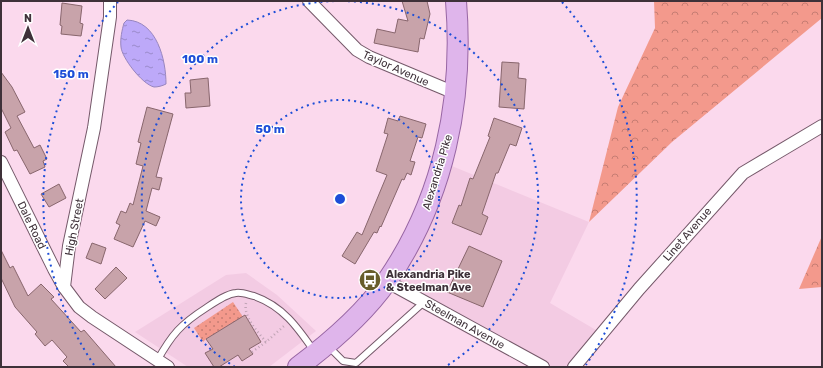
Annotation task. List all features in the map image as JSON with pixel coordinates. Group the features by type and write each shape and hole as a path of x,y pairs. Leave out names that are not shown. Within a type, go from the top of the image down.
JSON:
{"main road":[{"name":"Alexandria Pike","path":"298,367 321,349 358,315 386,281 411,241 428,205 442,162 450,127 455,93 458,48 456,1"}],"street":[{"name":"High Street","path":"64,287 69,246 94,128 110,17 110,1"},
{"name":"Taylor Avenue","path":"308,1 357,50 369,57 455,93"},
{"name":"Linet Avenue","path":"574,367 630,300 742,173 822,126"},
{"name":"Dale Road","path":"1,162 64,287"},
{"name":"Steelman Avenue","path":"386,281 543,367"},
{"path":"64,287 79,307 163,364"}],"lane":[{"path":"163,364 171,336 187,320 227,296 237,292 263,299 281,310 321,349 343,361 358,365 424,302"}],"path":[{"path":"248,294 245,306 247,315 266,342"},
{"path":"252,352 291,320"}],"shaded area":[{"path":"442,162 589,222 550,303 601,333 574,367 543,367 386,281"},
{"path":"246,273 277,295 316,331 269,367 188,367 135,332 226,275"}],"green space":[{"path":"654,1 822,1 822,18 672,142 589,222 618,107 655,28"},
{"path":"822,236 822,287 799,289"},
{"path":"233,302 243,317 203,342 194,328"}],"water":[{"path":"127,20 137,22 146,27 153,34 162,53 166,74 166,84 156,87 149,85 133,70 129,64 122,52 121,47 124,23"}],"building":[{"path":"402,1 427,1 430,14 424,39 420,38 418,52 374,43 377,29 395,33 398,19 408,21"},
{"path":"62,3 82,6 80,23 83,24 81,36 61,34 62,26 60,25"},
{"path":"502,62 519,63 518,78 526,79 524,109 499,107"},
{"path":"1,72 12,87 25,112 17,116 34,148 40,145 47,159 43,161 45,167 30,174 17,150 14,151 5,132 11,128 1,108"},
{"path":"208,78 210,106 186,108 185,93 191,93 190,80"},
{"path":"147,107 173,114 156,177 162,178 159,190 152,188 146,211 160,217 156,226 145,221 133,247 114,239 120,225 116,223 121,211 126,213 130,203 133,205 143,166 136,164 141,143 138,142"},
{"path":"400,116 426,124 422,138 418,137 410,161 415,162 411,175 407,173 404,180 402,179 381,227 380,226 377,233 374,232 355,264 342,256 357,232 362,235 387,175 376,171 388,134 384,133 388,118 398,121"},
{"path":"494,118 522,128 516,146 510,144 498,173 496,173 482,214 488,217 481,235 452,223 459,205 461,206 470,178 473,179 490,137 488,136"},
{"path":"59,184 66,198 49,207 41,194"},
{"path":"92,243 106,248 101,264 86,258"},
{"path":"469,246 502,261 483,307 447,292"},
{"path":"1,250 10,268 13,266 28,296 41,284 54,297 51,299 81,332 84,330 116,367 69,367 63,361 67,357 52,340 45,346 35,334 37,332 15,307 1,278"},
{"path":"116,267 127,278 105,299 95,289"},
{"path":"245,315 261,342 249,349 253,354 242,361 238,355 219,367 214,367 205,353 213,349 206,339"}],"place":[{"name":"Alexandria Pike & Steelman Ave","path":"370,280"}]}
